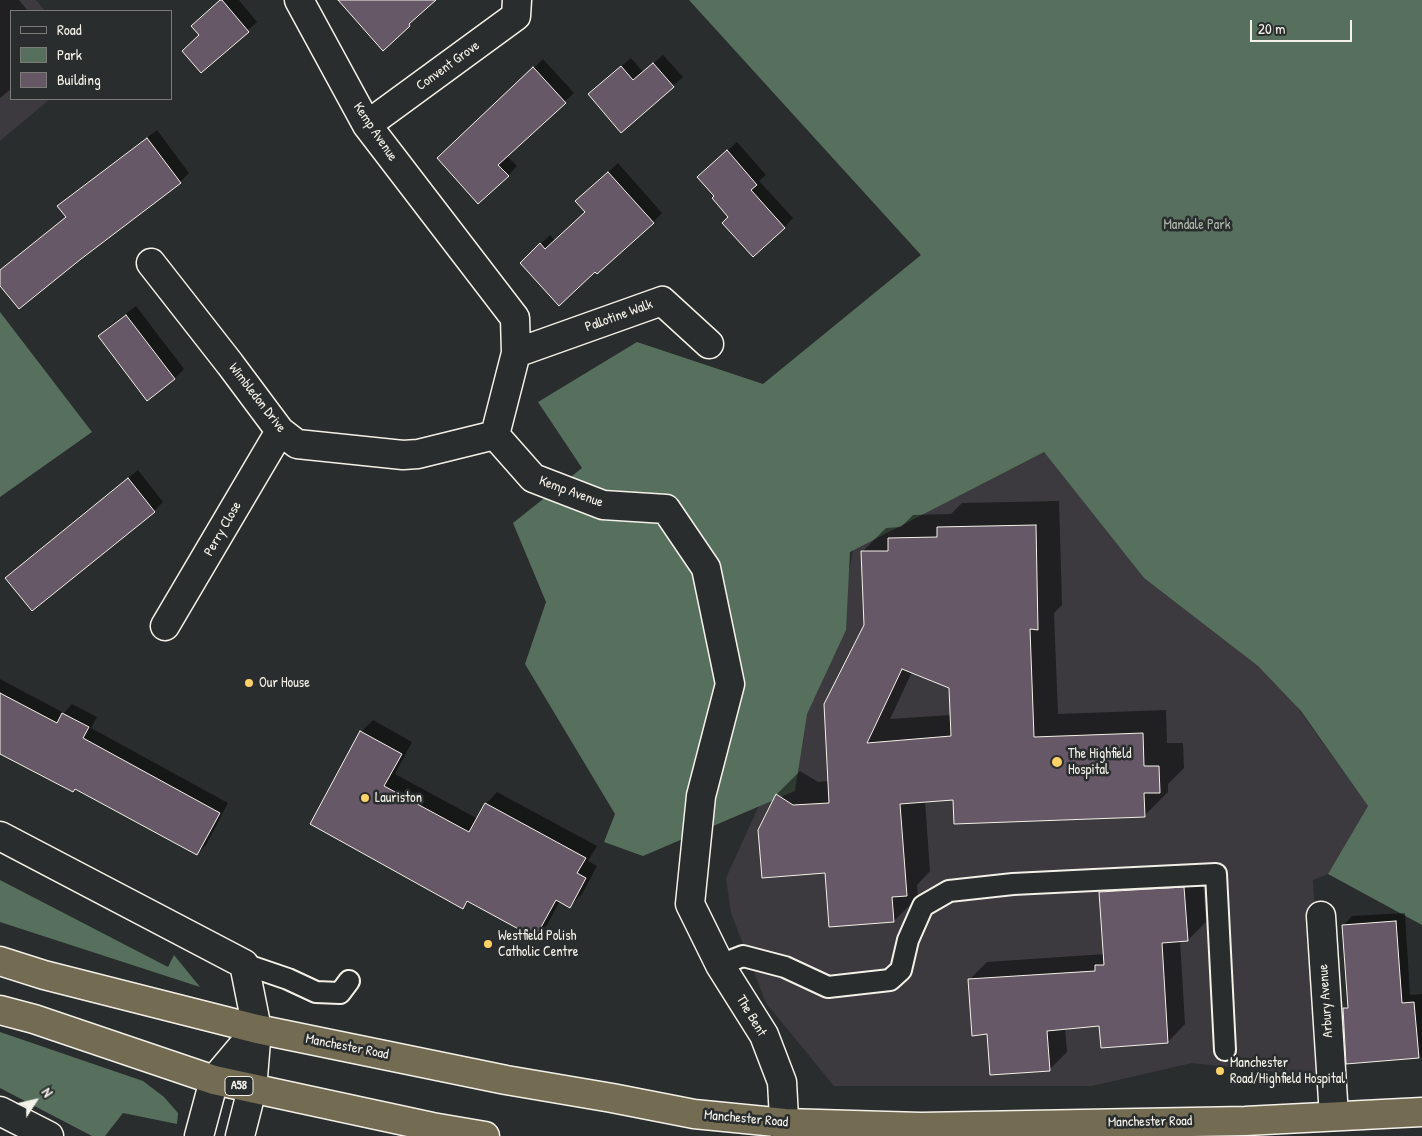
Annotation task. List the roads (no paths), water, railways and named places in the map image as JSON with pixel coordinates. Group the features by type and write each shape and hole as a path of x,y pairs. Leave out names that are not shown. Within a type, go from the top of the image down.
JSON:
{"highway":[{"name":"Manchester Road","path":"0,961 44,975 257,1029 506,1080 785,1130 1246,1121 1422,1112"},
{"name":"A58","path":"0,1010 34,1019 214,1080 432,1127 484,1136"}],"street":[{"name":"Kemp Avenue","path":"299,0 367,125 515,318 516,353 495,435 533,478 603,505 666,509 706,568 730,684 701,796 690,904"},
{"name":"Convent Grove","path":"367,125 516,16 517,0"},
{"name":"Wimbledon Drive","path":"151,263 280,431 297,444 403,455 418,454 495,435"},
{"name":"Pallotine Walk","path":"516,353 662,301 709,344"},
{"name":"Perry Close","path":"166,626 280,431"},
{"path":"0,836 244,964 257,1029 252,1089 240,1136"},
{"name":"The Bent","path":"690,904 720,965 764,1035 782,1082 785,1130"},
{"name":"Arbury Avenue","path":"1321,916 1334,1116"},
{"path":"199,1136 214,1080 257,1029"},
{"path":"0,1111 49,1136"}],"lane":[{"path":"720,965 743,956 785,968 828,987 890,980 901,970 908,940 923,906 949,891 1013,884 1216,874 1225,1050"},
{"path":"244,964 288,979 316,992 340,993 348,981"}],"place":[{"name":"Our House","path":"249,683"},
{"name":"The Highfield Hospital","path":"1057,762"},
{"name":"Lauriston","path":"365,798"},
{"name":"Westfield Polish Catholic Centre","path":"488,944"},
{"name":"Manchester Road/Highfield Hospital","path":"1220,1071"}],"park label":[{"name":"Mandale Park","path":"1197,225"}]}
